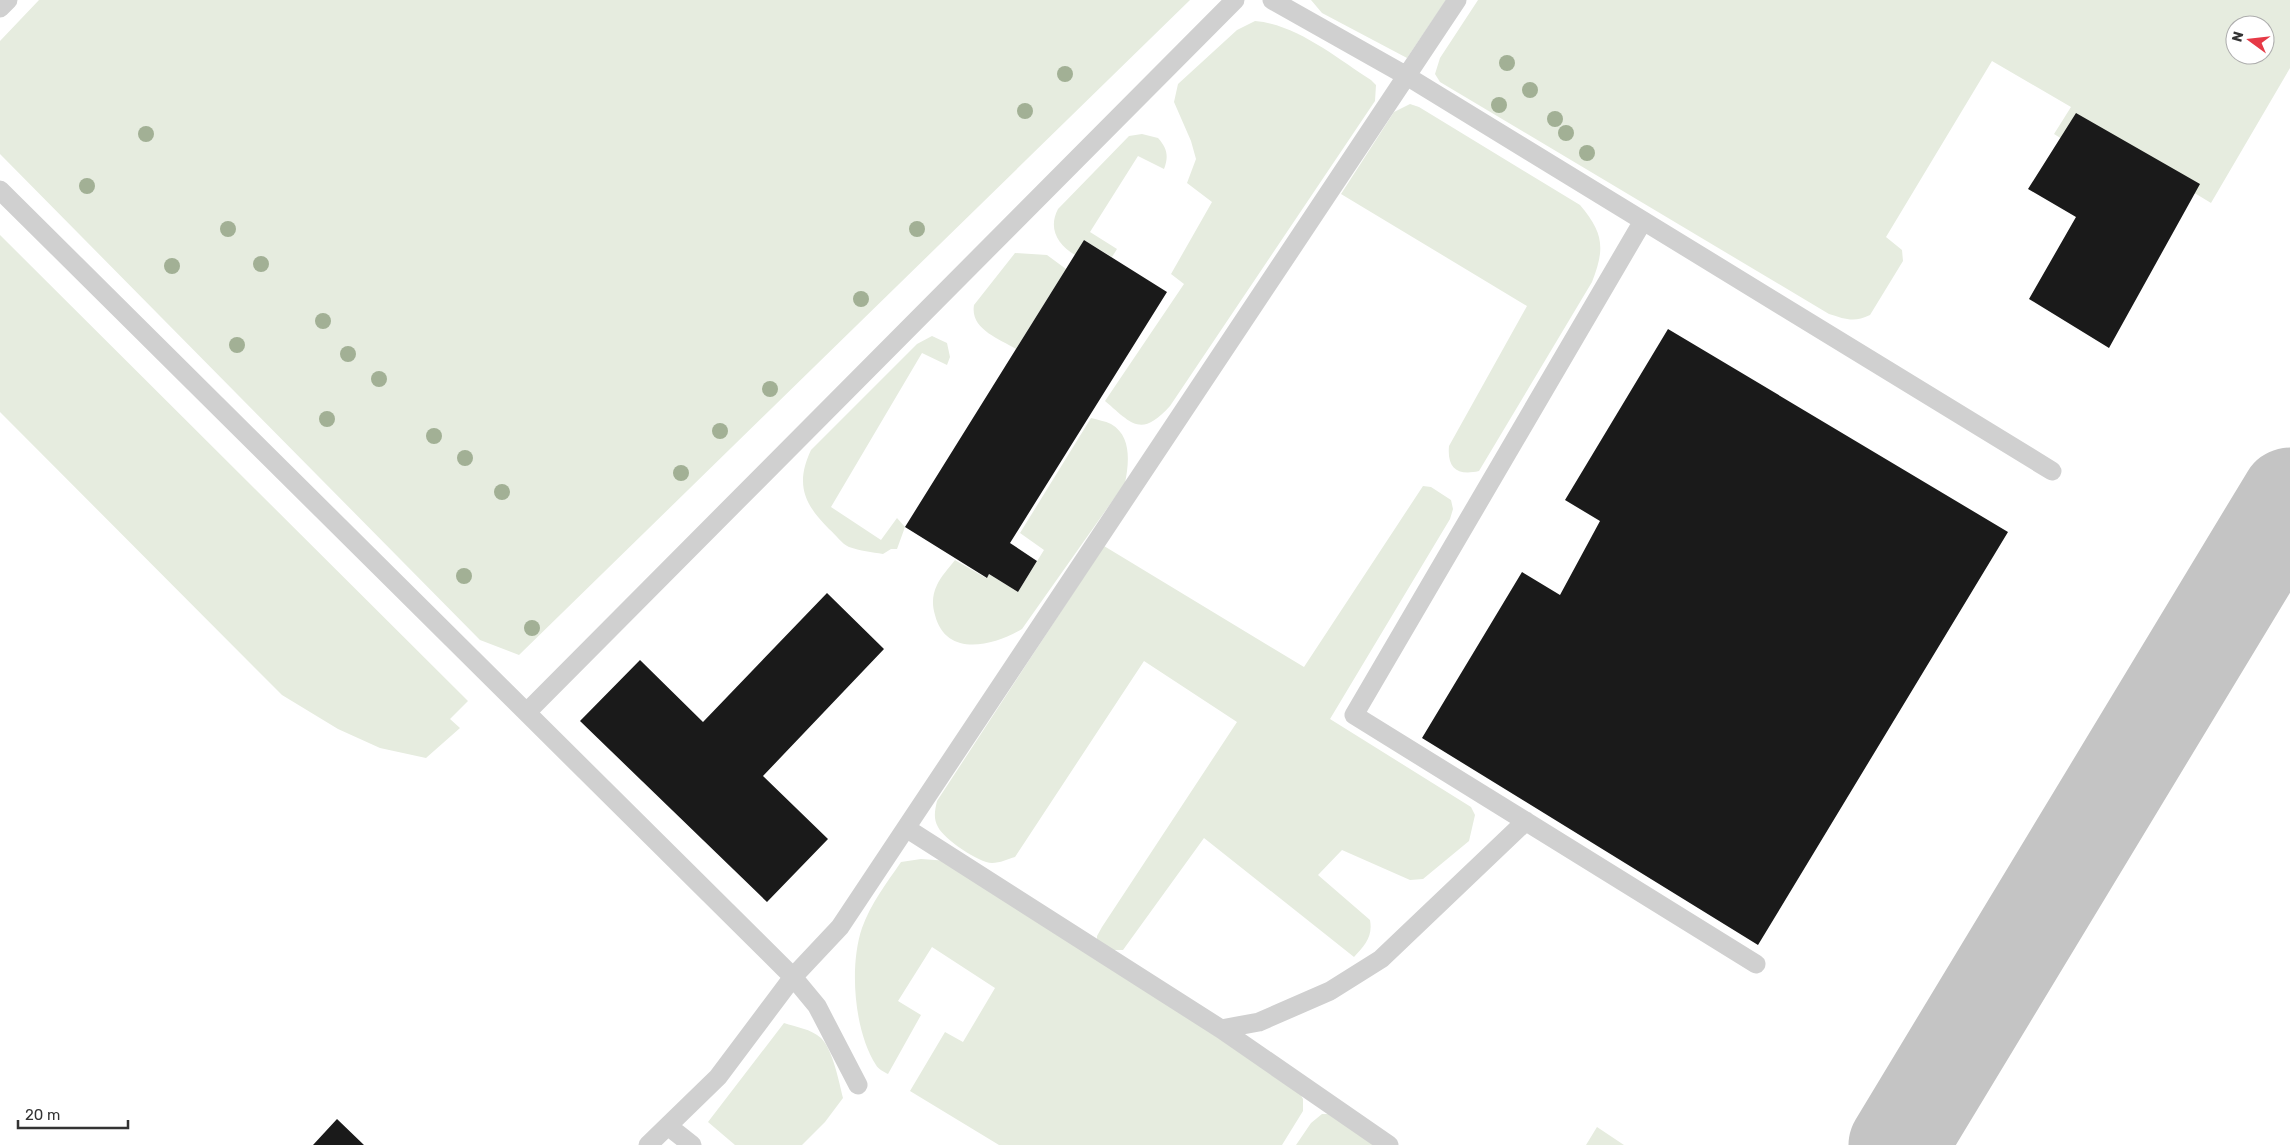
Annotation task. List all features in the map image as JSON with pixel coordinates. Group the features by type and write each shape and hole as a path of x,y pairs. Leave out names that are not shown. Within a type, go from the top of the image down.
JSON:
{"lane":[{"path":"0,8 8,0"},
{"path":"526,712 1235,0"},
{"path":"1272,0 1406,75 2052,471"},
{"path":"648,1145 718,1077 792,978 840,927 1457,0"},
{"path":"0,190 792,978 817,1006 858,1085"},
{"path":"1643,221 1354,714 1756,964"},
{"path":"1220,1029 1259,1022 1330,992 1381,959 1526,822"},
{"path":"906,828 1220,1029 1389,1145"},
{"path":"668,1126 692,1145"}],"shaded area":[{"path":"39,0 1190,0 519,655 480,640 0,154 0,41"},
{"path":"1311,0 1446,0 1407,58 1322,13"},
{"path":"1478,0 2290,0 2290,68 2211,203 2089,129 2075,147 2054,134 2071,107 1992,61 1886,237 1902,250 1903,261 1870,315 1854,320 1829,314 1440,82 1435,74 1440,58"},
{"path":"1255,21 1286,28 1330,52 1376,85 1375,101 1170,406 1151,422 1144,425 1137,424 1122,416 1105,401 1184,284 1171,274 1212,202 1187,183 1196,159 1191,141 1174,102 1178,84 1237,30"},
{"path":"1410,104 1419,107 1580,205 1594,224 1600,242 1599,260 1592,282 1479,471 1465,472 1455,469 1450,460 1449,446 1527,306 1341,194 1394,112"},
{"path":"1142,134 1158,138 1163,145 1167,156 1164,169 1138,156 1090,232 1117,249 1112,257 1084,240 1075,255 1063,246 1056,235 1054,223 1058,209 1129,136"},
{"path":"0,235 468,701 450,719 460,728 426,758 380,748 338,729 282,695 0,412"},
{"path":"1015,253 1047,255 1066,269 1016,349 994,337 981,327 974,313 974,305"},
{"path":"932,336 947,343 950,357 947,365 922,353 831,507 881,540 897,518 905,527 897,549 891,549 883,554 846,546 820,520 808,502 803,483 806,462 811,450 917,344"},
{"path":"1091,418 1111,424 1123,435 1128,459 1125,483 1022,629 998,640 985,643 960,643 949,638 941,629 933,608 934,592 941,578 955,560 986,578 989,574 1018,592 1044,550 1020,533"},
{"path":"1423,486 1431,487 1451,500 1453,509 1450,519 1330,719 1471,807 1475,815 1469,841 1423,879 1410,880 1342,850 1318,875 1370,920 1369,936 1365,945 1354,957 1204,838 1123,950 1110,950 1097,943 1097,936 1102,927 1237,722 1144,661 1015,857 998,862 986,862 962,850 947,838 938,827 935,817 937,801 1104,546 1304,667"},
{"path":"921,859 949,861 1295,1084 1303,1099 1303,1111 1282,1145 999,1145 910,1091 945,1032 963,1042 995,988 932,947 898,1001 921,1015 888,1074 880,1069 869,1051 858,1017 855,979 858,943 870,910 901,862"},
{"path":"784,1023 813,1032 825,1043 835,1066 843,1098 825,1122 802,1145 735,1145 708,1122"},
{"path":"1322,1114 1333,1114 1376,1145 1296,1145 1311,1123"},
{"path":"1597,1127 1624,1145 1586,1145"}],"building":[{"path":"2076,113 2200,184 2109,348 2029,299 2076,217 2028,189"},
{"path":"1084,240 1167,292 1010,543 1037,561 1018,592 989,574 987,578 905,527"},
{"path":"1668,329 2008,532 1758,945 1422,738 1522,572 1560,595 1600,521 1565,500"},
{"path":"827,593 884,649 763,776 828,839 767,902 580,721 640,660 703,722"},
{"path":"337,1119 364,1145 313,1145"}],"taxiway":[{"path":"1898,1145 2290,497"}]}
